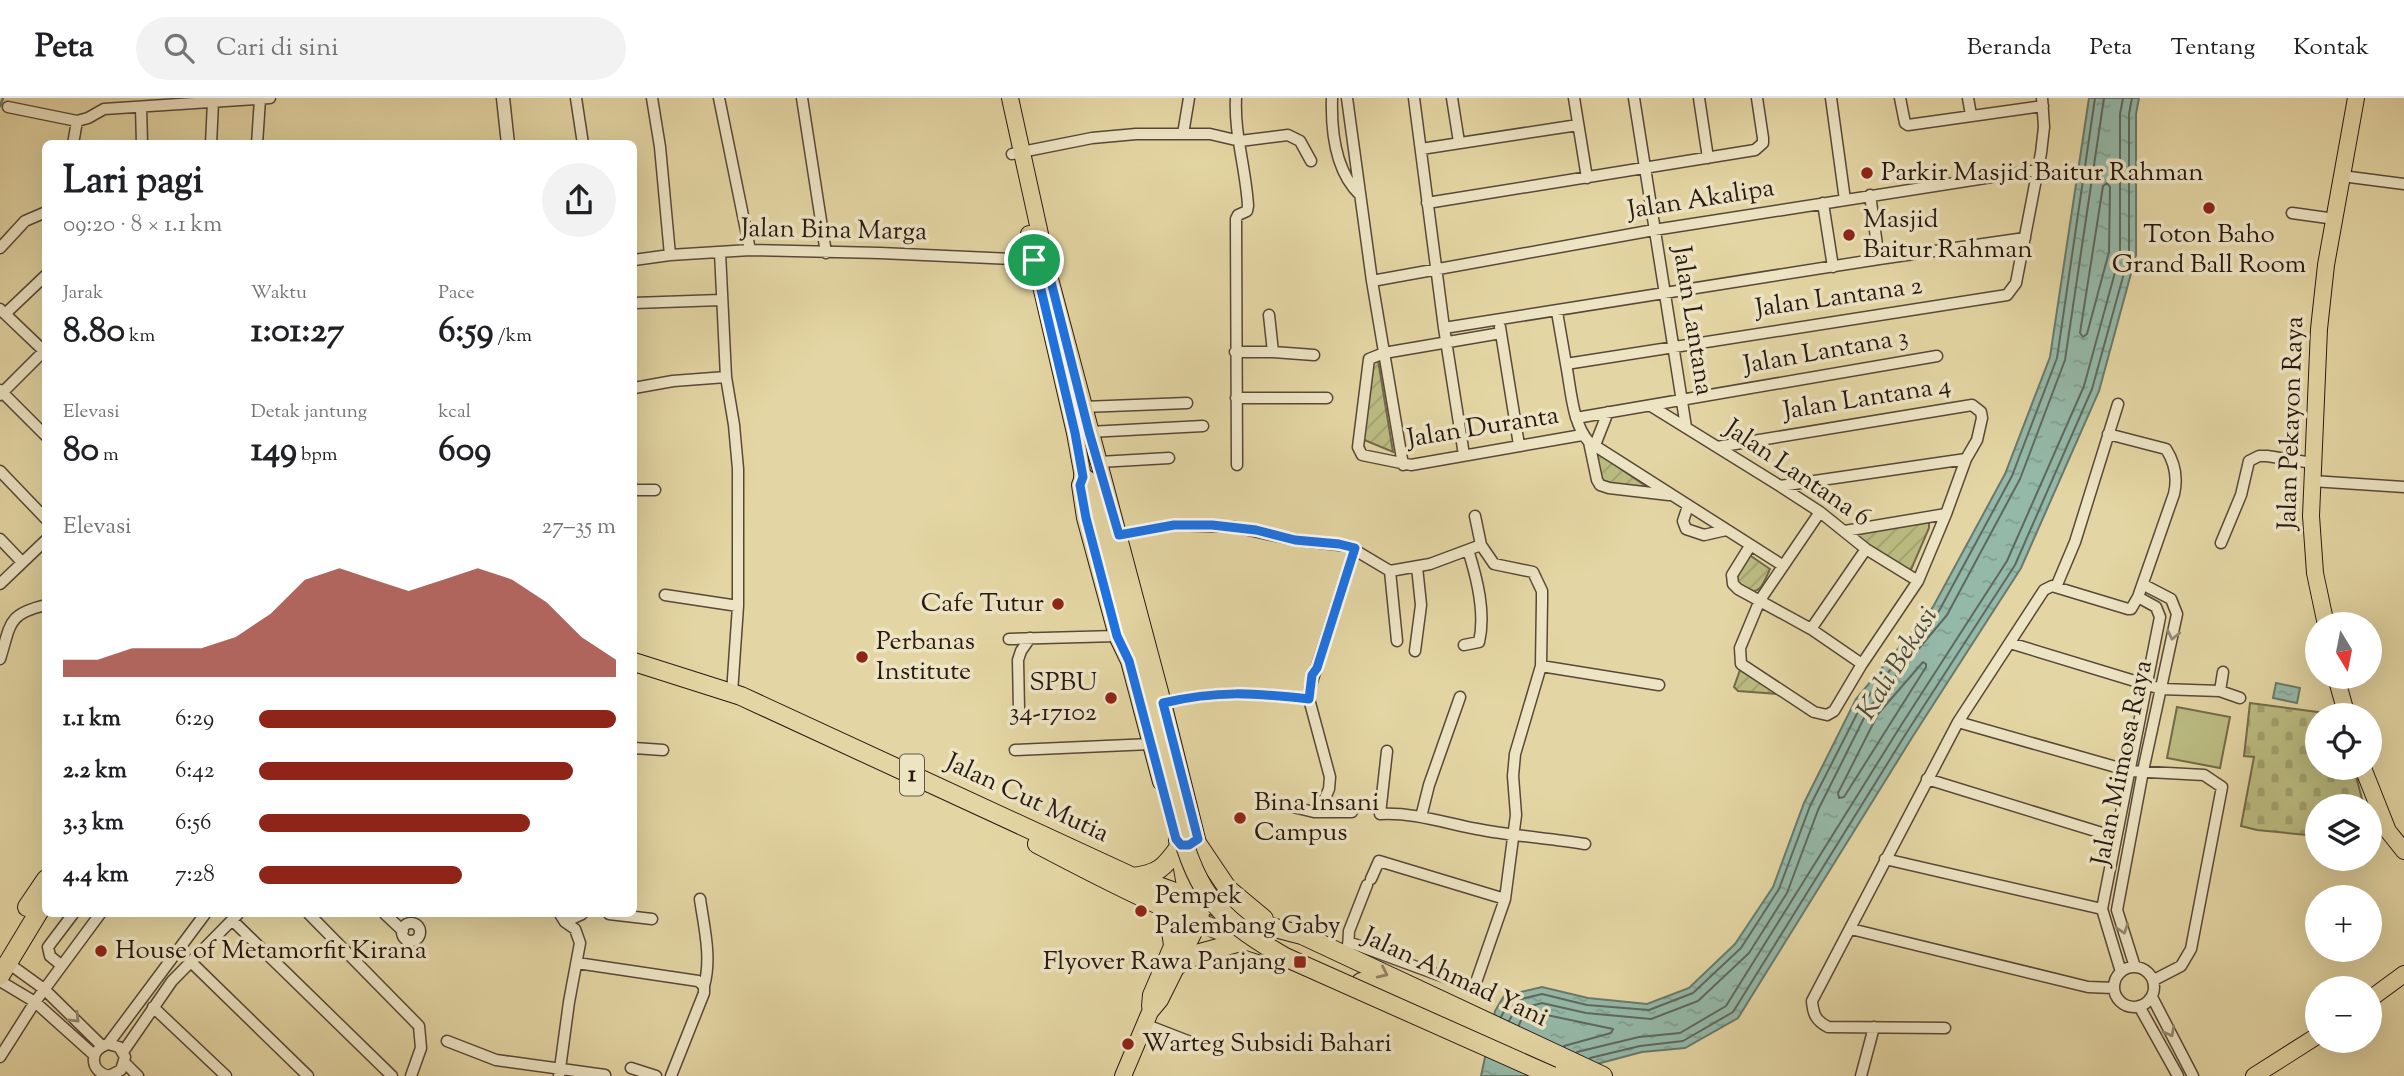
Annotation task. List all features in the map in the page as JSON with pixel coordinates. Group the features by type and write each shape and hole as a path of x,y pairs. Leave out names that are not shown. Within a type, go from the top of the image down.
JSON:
{"highway":[{"path":"1083,477 1090,482 1143,672 1186,853 1209,899 1254,939 1310,968 1552,1076"},
{"name":"Jalan Cut Mutia","path":"637,663 732,693 1133,877 1196,900"},
{"name":"Jalan Cut Mutia","path":"637,673 717,696 1012,832 1085,870 1192,919"},
{"path":"1198,842 1228,889 1275,928"},
{"path":"1133,877 1161,870 1177,843"},
{"path":"2,968 42,888"},
{"name":"Jalan Ahmad Yani","path":"1196,900 1348,950 1572,1076"},
{"path":"1161,905 1170,925 1172,945"},
{"path":"2,968 42,906"},
{"name":"Jalan Ahmad Yani","path":"1192,919 1244,942 1292,955 1472,1022 1598,1074"},
{"path":"1178,965 1200,953 1244,942"}],"main road":[{"path":"999,98 1017,153"},
{"path":"1010,98 1017,153 1082,432 1099,461 1163,703 1207,884 1196,900 1178,965 1160,1000 1147,1018"},
{"name":"Jalan Pekayon Raya","path":"2323,612 2312,542 2312,481 2321,307 2356,98"},
{"path":"1040,259 1083,407 1083,477 1080,485 1086,518 1117,636 1129,661 1177,843 1196,900"},
{"path":"2368,780 2388,831 2404,851"},
{"path":"1177,843 1183,846 1198,842"},
{"path":"1128,1075 1147,1018 1151,995 1172,945 1192,919"},
{"path":"2382,990 2404,974"},
{"path":"2254,1076 2305,1044"}],"street":[{"path":"8,107 77,121 104,109 270,98"},
{"path":"503,98 508,140"},
{"path":"576,98 582,140"},
{"path":"652,98 660,147 670,255"},
{"path":"719,98 750,250"},
{"path":"802,98 826,253"},
{"path":"1183,134 1189,98"},
{"path":"1236,98 1235,121 1248,205 1247,211 1236,219 1237,465"},
{"path":"1332,98 1332,115 1342,174 1360,195"},
{"path":"1347,98 1403,465"},
{"path":"1413,98 1464,455"},
{"path":"1452,98 1459,142"},
{"path":"1574,98 1587,178"},
{"name":"Jalan Lantana","path":"1634,98 1686,427"},
{"path":"1699,98 1708,158"},
{"path":"1427,203 1755,150 1763,143 1757,98"},
{"path":"1830,98 1845,200"},
{"path":"1900,98 1905,123 1912,125 2042,102"},
{"path":"1968,98 1971,116"},
{"path":"256,99 257,140"},
{"path":"211,140 213,102"},
{"name":"Jalan Lantana 2","path":"1566,364 2007,295 2016,283 2043,139 2042,102"},
{"path":"141,107 142,140"},
{"path":"73,140 77,121"},
{"path":"1421,149 1578,125"},
{"path":"1017,153 1092,138 1136,134 1210,134 1240,141 1292,136 1300,141 1311,161"},
{"name":"Jalan Akalipa","path":"1373,281 1654,230 2037,170"},
{"path":"2342,176 2404,184"},
{"path":"1870,195 1879,259"},
{"path":"1823,203 1833,267"},
{"path":"2292,213 2335,219"},
{"path":"0,248 25,221 42,214"},
{"path":"1444,328 2025,238"},
{"name":"Jalan Bina Marga","path":"637,260 750,250 1040,259"},
{"path":"720,251 726,377 738,470 738,606 732,693"},
{"path":"42,278 3,312 42,348"},
{"path":"637,303 721,300"},
{"path":"1557,312 1576,418 1589,441 1600,485 1671,496"},
{"path":"1269,315 1273,352"},
{"path":"1500,320 1519,445"},
{"path":"1384,353 1501,332"},
{"path":"1235,352 1314,355"},
{"name":"Jalan Duranta","path":"1384,353 1367,361 1359,452 1362,455 1403,465 1519,445 1589,441"},
{"path":"42,354 1,393 42,432"},
{"name":"Jalan Lantana 3","path":"1576,418 1937,356"},
{"path":"637,387 673,381 726,377"},
{"path":"1236,398 1327,398"},
{"path":"1083,407 1187,403"},
{"path":"2056,587 2075,542 2119,404"},
{"name":"Jalan Lantana 6","path":"1651,405 1802,500 1866,549 1918,581"},
{"name":"Jalan Lantana 4","path":"1717,447 1972,405 1981,412 1980,432 1966,459"},
{"path":"1589,441 1608,412"},
{"path":"1082,432 1203,426"},
{"path":"1945,1028 1828,1027 1819,1023 1813,1013 1812,1001 1958,722 2044,590 2056,587 2128,610 2138,597 2174,494 2174,465 2166,449 2108,434"},
{"path":"1589,441 1782,565"},
{"path":"1742,462 1749,441"},
{"path":"2221,543 2241,495 2249,461 2259,456 2313,463"},
{"path":"1099,461 1169,458"},
{"path":"1780,486 1966,459 1947,514 1918,581 1834,711 1827,715 1814,712 1741,664 1740,648 1760,600 1819,512"},
{"path":"0,471 42,515"},
{"path":"2312,481 2404,487"},
{"path":"1802,500 1805,482"},
{"path":"637,490 654,489"},
{"path":"1688,506 1683,521 1686,529 1704,535 1726,530"},
{"path":"1845,531 1947,514"},
{"path":"1348,950 1354,944 1474,988 1505,899 1516,815 1513,776 1515,754 1541,666 1542,591 1533,572 1494,564 1481,545 1475,516"},
{"path":"1119,535 1174,525 1212,525 1256,530 1295,540 1355,548 1390,571 1417,567 1481,545"},
{"path":"0,538 21,561"},
{"path":"0,584 42,543"},
{"path":"1750,545 1732,579 1733,584 1811,629 1862,664"},
{"path":"1319,812 1329,789 1330,777 1309,699 1312,675 1317,668 1355,548"},
{"path":"1811,629 1866,549"},
{"path":"1464,645 1479,642 1481,635 1479,595 1468,550"},
{"path":"1415,651 1421,605 1417,567"},
{"path":"1390,571 1397,640"},
{"name":"Jalan Mimosa Raya","path":"2135,967 2117,911 2143,771 2177,614 2171,599 2144,585"},
{"path":"665,595 738,606"},
{"path":"2121,971 2102,909 2160,617 2156,607 2138,597"},
{"path":"0,659 11,622 27,609 42,606"},
{"path":"1009,639 1117,636"},
{"path":"1019,710 1018,660 1030,638"},
{"path":"2010,643 2161,689 2220,691 2240,698"},
{"path":"1541,666 1659,685"},
{"path":"2220,691 2223,672"},
{"path":"1163,703 1190,697 1234,693 1309,699"},
{"path":"1421,817 1429,785 1460,697"},
{"path":"1958,722 2130,771 2197,773 2209,777 2222,787 2191,949 2181,966 2154,980"},
{"path":"1015,750 1151,744"},
{"path":"637,748 663,750"},
{"path":"1387,751 1380,814 1396,813 1513,835 1585,844"},
{"path":"1927,779 2115,837"},
{"path":"1293,807 1319,812 1352,812"},
{"path":"1885,859 2102,909"},
{"path":"1348,950 1349,931 1379,861 1505,899"},
{"path":"2107,884 2120,886"},
{"path":"671,1076 704,993 707,956 700,899"},
{"path":"61,965 50,956 48,947 71,917"},
{"path":"0,1057 44,989 98,917"},
{"path":"97,1057 203,917"},
{"path":"2,968 44,989 97,1057 98,1071 112,1076 121,1070 124,1057 153,1007 172,981 235,917 393,1076"},
{"path":"312,917 419,1026 421,1048 411,1076"},
{"path":"388,917 404,928 401,917"},
{"path":"635,917 652,919"},
{"path":"559,1073 580,943 575,929 563,918"},
{"path":"1851,929 2088,987 2114,988"},
{"path":"192,963 308,1076"},
{"path":"577,963 698,981 704,986"},
{"path":"2135,967 2143,968 2154,980 2152,997 2139,1006 2123,1003 2114,988 2121,971 2135,967"},
{"path":"2,968 35,1002 97,1057"},
{"path":"161,973 172,981"},
{"path":"2152,997 2193,1076"},
{"path":"2139,1006 2178,1076"},
{"path":"153,1007 226,1076"},
{"path":"1147,1018 1193,1043"},
{"path":"1861,1076 1874,1027"},
{"path":"447,1041 496,1060 559,1073 605,1075"},
{"path":"97,1057 114,1045 138,1076"},
{"path":"631,1068 656,1076"}],"green space":[{"path":"1378,360 1393,452 1362,439 1368,361"},
{"path":"1595,453 1599,454 1653,491 1603,485"},
{"path":"1929,522 1929,528 1910,572 1855,537 1855,534"},
{"path":"1745,552 1770,569 1758,590 1750,591 1736,585 1734,573"},
{"path":"1740,670 1778,694 1738,691 1734,687"},
{"path":"2250,703 2305,710 2305,780 2357,780 2361,794 2305,794 2305,835 2241,826 2254,757 2244,756"},
{"path":"2177,707 2230,717 2220,768 2167,758"}],"water":[{"name":"Kali Bekasi","path":"2089,98 2139,98 2136,114 2136,255 2099,391 2021,568 1738,1018 1685,1048 1642,1052 1578,1069 1567,1076 1481,1076 1495,1011 1504,996 1542,987 1588,998 1647,1004 1689,988 1735,944 1773,887 1804,803 1856,699 1933,607 2005,474 2050,357"},
{"path":"2276,683 2300,688 2297,703 2273,698"}],"waterway":[{"path":"0,106 3,98"}],"place":[{"name":"Parkir Masjid Baitur Rahman","path":"1867,173"},
{"name":"Toton Baho Grand Ball Room","path":"2209,208"},
{"name":"Masjid Baitur Rahman","path":"1849,235"},
{"name":"Cafe Tutur","path":"1058,604"},
{"name":"Perbanas Institute","path":"862,657"},
{"name":"SPBU 34-17102","path":"1111,698"},
{"name":"Bina Insani Campus","path":"1240,818"},
{"name":"Pempek Palembang Gaby","path":"1141,911"},
{"name":"House of Metamorfit Kirana","path":"101,951"},
{"name":"Flyover Rawa Panjang","path":"1300,962"},
{"name":"Warteg Subsidi Bahari","path":"1128,1044"}],"route":[{"path":"1045,258 1089,432 1119,535 1174,525 1212,525 1355,548 1317,668 1312,675 1309,699 1245,692 1190,697 1163,703 1198,839 1189,845 1183,846 1176,839 1129,661 1117,636 1086,518 1080,485 1083,477 1075,433 1034,260 1045,258"}]}
